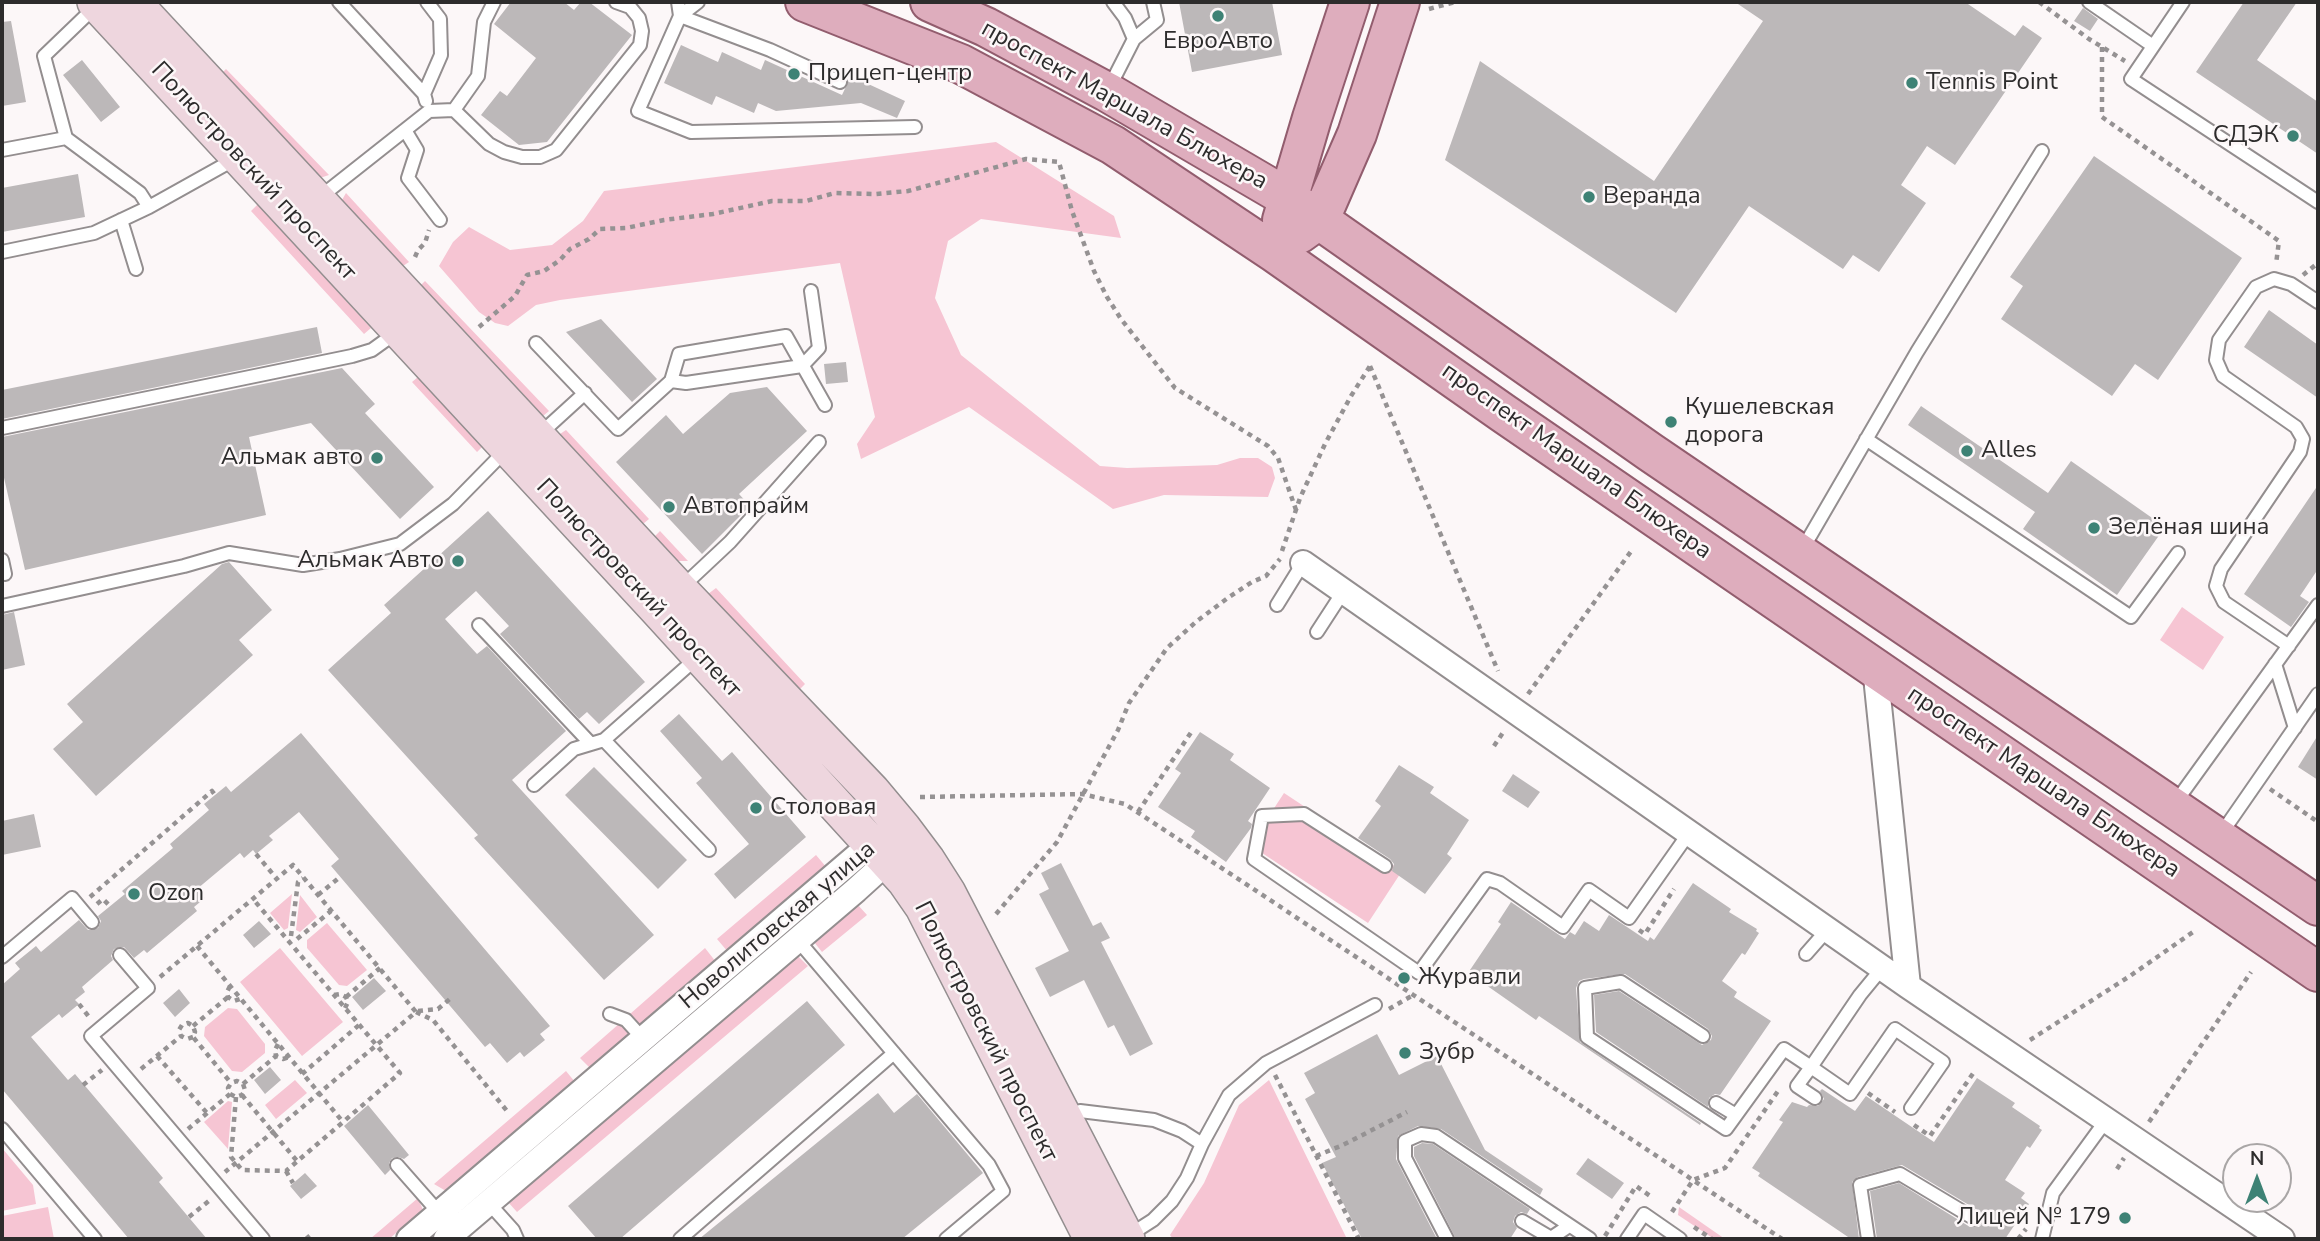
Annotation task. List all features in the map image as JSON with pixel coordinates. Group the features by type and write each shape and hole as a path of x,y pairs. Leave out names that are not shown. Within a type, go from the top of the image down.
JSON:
{"main road":[{"name":"Полюстровский проспект","path":"133,2 249,148"},
{"name":"проспект Маршала Блюхера","path":"805,2 961,64 1101,138 1275,253 1503,413 2318,972"},
{"path":"1275,253 1288,198 1350,2"},
{"name":"Полюстровский проспект","path":"96,3 249,148 712,645 872,791 928,860 948,893 1048,1121"},
{"name":"проспект Маршала Блюхера","path":"938,3 1108,92 1288,198 1627,436 2318,906"},
{"path":"1275,253 1320,219 1414,6"},
{"name":"Полюстровский проспект","path":"712,645 905,881 923,907 1116,1239"}],"street":[{"path":"1303,563 1908,986 2282,1239"},
{"path":"1875,667 1908,986"},
{"name":"Новолитовская улица","path":"409,1239 447,1228 480,1194 789,931 903,828"}],"lane":[{"path":"338,2 424,94 429,111"},
{"path":"424,94 441,55 440,19 427,2"},
{"path":"454,110 478,76 484,22 494,2"},
{"path":"306,209 429,111 454,110 489,144 504,152 522,157 540,157 556,150 640,45 642,31 639,18 630,7 616,2"},
{"path":"678,2 680,16"},
{"path":"698,2 680,16 638,111 691,132 915,128"},
{"path":"1113,2 1125,18 1134,39"},
{"path":"1108,92 1134,39 1157,20 1153,2"},
{"path":"2089,2 2153,46"},
{"path":"2183,2 2131,79 2318,202"},
{"path":"96,3 44,56 66,138 140,192 149,207"},
{"path":"680,16 770,50 840,82"},
{"path":"405,130 416,150 408,178 437,216"},
{"path":"2,150 66,138"},
{"path":"2,252 94,233 149,207 249,148"},
{"path":"1800,554 1866,439 2042,151"},
{"path":"121,220 136,269"},
{"path":"2288,646 2224,602 2216,586 2221,569 2300,452 2303,439 2296,427 2223,376 2216,360 2219,340 2256,287 2274,279 2291,284 2318,302"},
{"path":"671,381 686,383 802,366 819,348 811,290"},
{"path":"2,428 352,356 372,350 411,321"},
{"path":"536,343 618,429 671,381 678,354 786,337 825,405"},
{"path":"2,606 229,554 303,565 400,544 453,504 584,393"},
{"path":"1866,439 2131,617 2178,554"},
{"path":"668,599 730,542 819,442"},
{"path":"2,560 5,575"},
{"path":"1277,605 1303,563"},
{"path":"1317,632 1343,593"},
{"path":"2173,806 2318,605"},
{"path":"478,625 709,850"},
{"path":"534,785 574,749 598,742 712,645"},
{"path":"2275,664 2295,728"},
{"path":"2219,837 2318,694"},
{"path":"1385,866 1304,814 1262,816 1254,859 1419,973 1439,934 1487,880 1500,883 1563,927 1589,890 1629,918 1689,833"},
{"path":"2,957 72,898 92,922"},
{"path":"1807,954 1828,929"},
{"path":"789,931 989,1165 1003,1191 946,1239"},
{"path":"120,955 148,988 91,1036 263,1239"},
{"path":"1815,1098 1797,1086 1860,995 1883,967"},
{"path":"1703,1036 1621,982 1585,988 1587,1037 1726,1129 1784,1049 1850,1094 1895,1029 1943,1062 1910,1115"},
{"path":"1116,1239 1153,1220 1172,1201 1187,1178 1229,1095 1266,1063 1376,1010"},
{"path":"610,1014 626,1020 651,1049"},
{"path":"680,1239 894,1053"},
{"path":"1716,1103 1736,1115"},
{"path":"1048,1121 1080,1111 1154,1120 1182,1131 1202,1144"},
{"path":"2042,1239 2053,1193 2107,1119"},
{"path":"2,1129 95,1239"},
{"path":"1447,1239 1405,1158 1405,1141 1421,1134 1436,1136 1590,1239"},
{"path":"397,1165 447,1228"},
{"path":"1868,1239 1860,1185 1900,1174 1975,1219"},
{"path":"480,1194 513,1230 517,1239"},
{"path":"1627,1239 1644,1214 1680,1239"},
{"path":"1522,1221 1551,1238 1569,1226"}],"path":[{"path":"1414,6 1455,2"},
{"path":"2039,2 2138,69"},
{"path":"2102,47 2102,117 2279,241 2274,279"},
{"path":"479,327 514,296 527,275 544,271 600,229 626,228 656,221 713,214 772,201 806,201 835,193 876,194 908,191 1026,159 1059,162 1072,211 1094,271 1121,319 1175,388 1268,446 1278,458 1296,510"},
{"path":"415,257 425,243 437,216"},
{"path":"996,914 1058,842 1118,730 1129,703 1167,648 1197,621 1252,582 1266,576 1279,561 1296,510 1325,444 1370,366 1515,713"},
{"path":"1494,746 1632,550"},
{"path":"1138,812 1192,731"},
{"path":"2258,780 2318,822"},
{"path":"76,904 87,899 212,792 215,795"},
{"path":"920,797 1082,794 1125,804 1782,1239"},
{"path":"256,854 277,879"},
{"path":"148,988 293,865 416,1012 433,1020 507,1111"},
{"path":"318,895 340,877"},
{"path":"230,1094 228,1088 231,1083 237,1081 243,1084 245,1090 239,1096 231,1157 242,1170 286,1171 400,1073 296,950 291,938 298,882 303,878"},
{"path":"1634,927 1645,934 1676,884"},
{"path":"253,899 299,945 296,950"},
{"path":"291,938 331,911"},
{"path":"2008,1053 2130,976 2193,932"},
{"path":"197,946 342,1122"},
{"path":"346,997 380,968"},
{"path":"2117,1169 2251,972"},
{"path":"1376,1010 1414,996 1422,985"},
{"path":"228,997 230,986"},
{"path":"334,995 346,997 348,1002 345,1008"},
{"path":"228,997 234,1001 240,999"},
{"path":"193,1026 228,997"},
{"path":"189,1217 236,1163 376,1045 416,1012 438,1009 452,998"},
{"path":"188,1023 193,1026 193,1037 187,1040 181,1036 179,1030 182,1025 188,1023"},
{"path":"302,1073 359,1025"},
{"path":"128,1080 181,1036"},
{"path":"193,1037 231,1083"},
{"path":"276,1056 278,1044"},
{"path":"157,1056 207,1113"},
{"path":"276,1056 283,1059 289,1057"},
{"path":"243,1084 276,1056"},
{"path":"1272,1069 1359,1239"},
{"path":"1910,1115 1930,1136 1974,1072"},
{"path":"1662,1227 1693,1180 1725,1168 1779,1089 1787,1094"},
{"path":"1860,1098 1865,1091 1897,1114"},
{"path":"177,1139 230,1094"},
{"path":"230,1094 239,1096 297,1161"},
{"path":"1315,1156 1343,1146 1407,1112"},
{"path":"286,1171 293,1183"},
{"path":"306,1239 313,1234"}],"shaded area":[{"path":"226,69 329,175 320,178 223,72"},
{"path":"996,142 1114,216 1121,238 981,219 948,241 935,298 961,355 1100,466 1127,468 1217,465 1240,458 1258,458 1272,467 1275,478 1268,497 1164,495 1113,509 969,407 861,459 857,444 875,417 840,263 560,300 536,305 508,326 495,323 479,312 439,266 453,242 469,227 510,250 552,245 583,221 604,191"},
{"path":"346,193 409,262 403,266 342,200"},
{"path":"258,204 371,328 364,334 251,211"},
{"path":"425,281 549,411 543,416 421,285"},
{"path":"418,377 482,447 477,452 412,382"},
{"path":"566,430 649,519 643,524 560,434"},
{"path":"660,531 688,561 678,561 654,537"},
{"path":"716,588 805,684 798,691 708,594"},
{"path":"2182,607 2224,637 2203,670 2160,640"},
{"path":"1284,793 1402,871 1368,923 1250,845"},
{"path":"816,855 827,868 728,952 717,939"},
{"path":"292,894 288,928 284,930 270,913"},
{"path":"300,895 317,917 300,932 296,930"},
{"path":"858,905 867,915 822,952 814,942"},
{"path":"327,923 367,970 347,986 339,985 307,948 307,940"},
{"path":"280,948 343,1022 302,1056 240,982"},
{"path":"705,948 716,962 642,1028 630,1014"},
{"path":"798,956 808,966 517,1212 508,1202"},
{"path":"228,1008 237,1009 265,1044 265,1053 242,1072 232,1071 204,1036 205,1027"},
{"path":"620,1023 631,1035 590,1068 580,1058"},
{"path":"566,1071 575,1082 446,1191 434,1184"},
{"path":"295,1080 307,1093 276,1119 265,1105"},
{"path":"1269,1080 1347,1239 1173,1239 1170,1235 1204,1183 1239,1105"},
{"path":"228,1101 232,1102 228,1149 204,1122"},
{"path":"2,1148 33,1185 36,1204 2,1211"},
{"path":"418,1198 423,1210 389,1239 370,1239"},
{"path":"48,1207 54,1239 2,1239 2,1216"},
{"path":"1679,1207 1725,1239 1714,1239 1678,1215"}],"building":[{"path":"511,2 564,2 574,10 581,2 589,2 632,35 547,142 519,145 481,115 500,91 507,96 536,58 494,24"},
{"path":"1179,2 1272,2 1282,55 1192,72"},
{"path":"1735,2 1965,2 2015,36 2023,25 2042,38 1955,165 1927,146 1901,185 1926,203 1879,272 1853,255 1843,269 1749,206 1676,313 1445,160 1480,61 1654,181 1763,21"},
{"path":"2244,2 2297,2 2257,60 2318,102 2318,154 2196,72"},
{"path":"2083,8 2098,19 2090,31 2074,21"},
{"path":"11,21 26,102 2,106 2,22"},
{"path":"681,45 718,62 722,52 761,70 765,60 842,95 851,76 905,101 897,118 861,103 776,111 758,103 754,113 716,96 712,105 664,83"},
{"path":"82,60 120,107 101,122 63,75"},
{"path":"2094,156 2242,258 2158,380 2135,364 2112,396 2001,319 2023,286 2010,277"},
{"path":"78,174 85,217 2,232 2,188"},
{"path":"2269,310 2318,345 2318,398 2244,347"},
{"path":"601,319 657,379 632,402 566,332"},
{"path":"317,327 322,353 2,419 2,390"},
{"path":"846,362 848,382 826,384 824,364"},
{"path":"342,368 375,404 365,413 434,487 400,519 311,423 249,437 266,515 25,570 2,469 2,437"},
{"path":"767,387 807,431 739,494 750,506 702,554 616,462 666,415 683,434 730,393"},
{"name":"Зелёная шина","path":"1921,406 2048,493 2071,461 2165,527 2117,595 2023,529 2035,512 1908,425"},
{"path":"2318,485 2318,569 2300,596 2309,602 2291,627 2244,594"},
{"path":"488,511 645,682 599,724 587,712 579,719 500,634 509,626 476,591 445,619 477,654 487,646 566,731 512,780 654,935 604,980 474,838 478,835 328,670 391,613 384,605"},
{"path":"229,562 272,610 239,640 253,655 96,796 53,749 83,722 67,704 222,564"},
{"path":"14,612 25,665 2,670 2,615"},
{"path":"679,714 722,761 732,752 806,837 735,899 714,874 749,844 696,783 702,778 660,731"},
{"path":"1200,732 1234,754 1230,760 1270,788 1248,821 1252,824 1251,828 1226,862 1191,837 1195,831 1158,807 1181,773 1175,769"},
{"path":"301,733 550,1026 540,1034 545,1040 524,1057 520,1052 507,1063 490,1043 485,1047 331,866 339,859 299,812 269,836 273,840 256,854 253,850 244,858 240,853 197,889 205,898 194,907 197,911 147,953 144,950 134,958 124,947 114,949 111,956 113,960 82,987 85,992 75,1000 79,1004 62,1018 59,1014 31,1037 68,1080 75,1074 163,1178 159,1182 207,1239 129,1239 2,1089 2,985 20,969 15,963 36,946 41,952 79,920 88,930 98,928 101,921 98,916 125,894 122,891 173,848 170,844 209,810 204,804 226,786 231,792"},
{"path":"2318,735 2318,780 2298,767"},
{"path":"1399,765 1434,787 1430,793 1469,820 1447,854 1452,858 1425,894 1392,871 1394,864 1390,859 1358,838 1381,806 1375,801"},
{"path":"594,767 687,860 658,889 565,795"},
{"path":"1513,774 1540,792 1528,808 1502,791"},
{"path":"34,814 41,847 2,855 2,821"},
{"path":"1061,863 1093,926 1101,922 1110,938 1101,942 1153,1044 1130,1056 1114,1025 1108,1028 1084,980 1050,997 1035,968 1069,951 1039,894 1049,889 1041,873"},
{"path":"1693,883 1731,909 1729,912 1757,929 1759,933 1745,955 1742,953 1722,981 1737,992 1734,997 1771,1021 1720,1095 1715,1094 1709,1098 1708,1107 1596,1032 1594,995 1619,991 1702,1045 1711,1040 1708,1029 1625,974 1584,979 1579,981 1576,988 1580,1042 1701,1123 1700,1125 1539,1016 1536,1020 1476,978 1478,975 1470,970 1501,924 1498,922 1511,902 1565,939 1570,932 1575,935 1584,921 1599,931 1609,915 1648,941 1650,937 1654,940"},
{"path":"259,921 271,934 254,948 243,935"},
{"path":"374,978 386,991 363,1010 352,997"},
{"path":"179,989 190,1003 175,1017 163,1003"},
{"path":"807,1001 845,1045 620,1239 597,1239 568,1206"},
{"path":"1377,1034 1399,1075 1437,1056 1485,1150 1543,1189 1540,1195 1441,1129 1418,1126 1398,1136 1396,1159 1437,1239 1362,1239 1322,1163 1336,1157 1305,1099 1315,1093 1304,1073"},
{"path":"270,1067 281,1080 265,1094 254,1080"},
{"path":"1977,1078 2015,1103 2012,1107 2042,1130 2030,1148 2027,1146 2005,1180 2025,1193 2021,1198 2029,1204 2005,1239 1877,1239 1870,1191 1899,1183 1970,1227 1979,1227 1983,1223 1983,1215 1979,1211 1902,1165 1858,1177 1852,1182 1859,1239 1851,1239 1758,1176 1760,1173 1752,1168 1783,1122 1779,1120 1792,1102 1807,1107 1818,1106 1824,1099 1820,1091 1822,1089 1855,1111 1866,1096 1934,1142"},
{"path":"878,1093 894,1113 917,1094 983,1173 902,1239 699,1239"},
{"path":"368,1105 409,1155 404,1159 392,1158 389,1163 390,1170 385,1175 344,1126"},
{"path":"1422,1143 1433,1144 1530,1209 1527,1214 1521,1212 1515,1216 1513,1222 1517,1228 1510,1239 1456,1239 1414,1156 1414,1147"},
{"path":"1588,1158 1624,1183 1612,1199 1576,1174"},
{"path":"305,1173 317,1186 301,1199 290,1186"}],"place":[{"name":"ЕвроАвто","path":"1218,16"},
{"name":"Прицеп-центр","path":"794,74"},
{"name":"Tennis Point","path":"1912,83"},
{"name":"СДЭК","path":"2293,136"},
{"name":"Веранда","path":"1589,197"},
{"name":"Кушелевская дорога","path":"1671,422"},
{"name":"Alles","path":"1967,451"},
{"name":"Альмак авто","path":"377,458"},
{"name":"Автопрайм","path":"669,507"},
{"name":"Зелёная шина","path":"2094,528"},
{"name":"Альмак Авто","path":"458,561"},
{"name":"Столовая","path":"756,808"},
{"name":"Ozon","path":"134,894"},
{"name":"Журавли","path":"1404,978"},
{"name":"Зубр","path":"1405,1053"},
{"name":"Лицей № 179","path":"2125,1218"}]}
